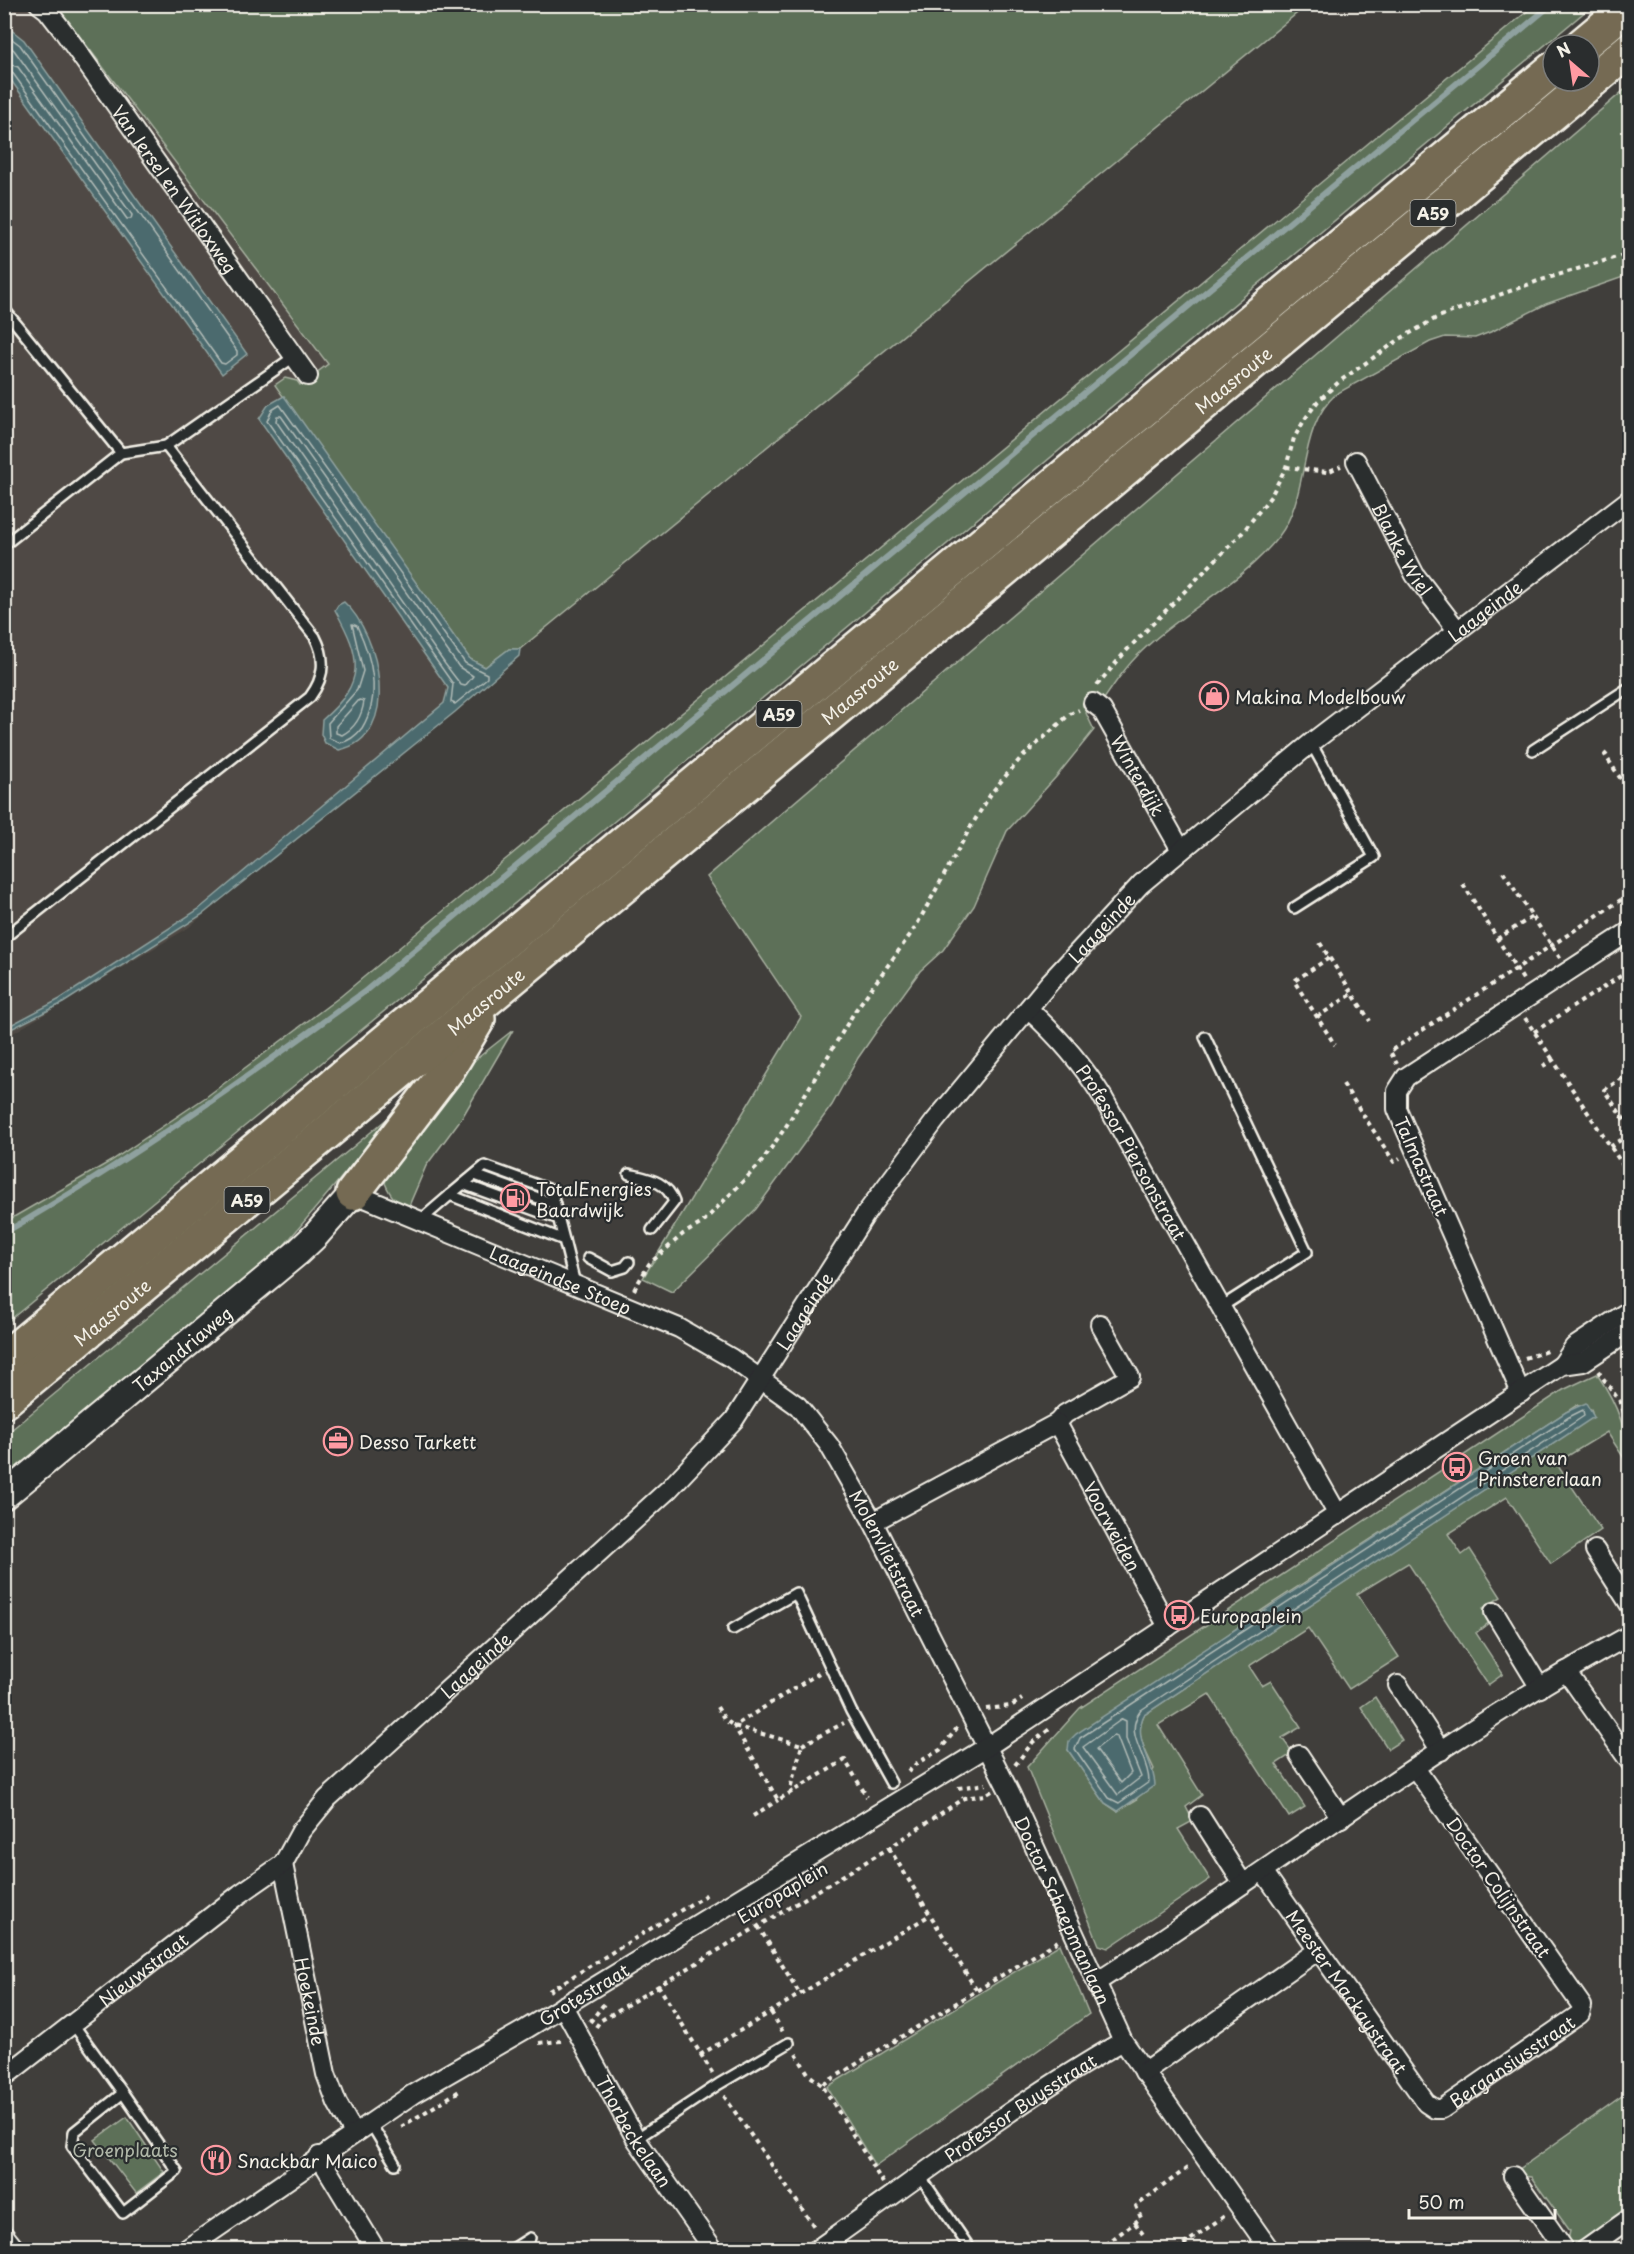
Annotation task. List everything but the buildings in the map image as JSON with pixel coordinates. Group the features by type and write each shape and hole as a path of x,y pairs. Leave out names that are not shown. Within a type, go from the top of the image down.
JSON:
{"highway":[{"path":"1596,33 1629,6"},
{"name":"Maasroute","path":"4,1401 1629,49"},
{"name":"Maasroute","path":"4,1359 1541,79"},
{"name":"A59","path":"353,1193 448,1069 490,998"}],"main road":[{"name":"Taxandriaweg","path":"4,1496 297,1253 353,1193"}],"street":[{"name":"Van Iersel en Witloxweg","path":"39,4 47,10 308,376"},
{"name":"Blanke Wiel","path":"1356,461 1415,575 1457,630"},
{"name":"Laageinde","path":"283,1864 301,1832 327,1799 669,1489 734,1420 867,1212 935,1121 1097,929 1181,850 1311,743 1629,499"},
{"name":"Winterdijk","path":"1093,703 1102,710 1181,850"},
{"name":"Talmastraat","path":"1521,1393 1397,1109 1397,1091 1406,1077 1629,931"},
{"name":"Professor Piersonstraat","path":"1028,1009 1059,1036 1080,1060 1338,1515"},
{"name":"Laageindse Stoep","path":"353,1193 679,1328 760,1379"},
{"path":"987,1747 1521,1393 1562,1365 1574,1347 1629,1311"},
{"path":"873,1522 1057,1423 1065,1414 1130,1377 1100,1324"},
{"path":"1562,1365 1583,1362 1629,1331"},
{"name":"Molenvlietstraat","path":"760,1379 798,1407 829,1445 873,1522 987,1747"},
{"name":"Voorweiden","path":"1057,1423 1168,1627"},
{"path":"1595,1550 1629,1605"},
{"path":"1494,1612 1539,1688"},
{"path":"1097,1982 1441,1750 1566,1671 1629,1635"},
{"path":"1566,1671 1629,1762"},
{"path":"1398,1685 1441,1750"},
{"name":"Doctor Schaepmanlaan","path":"987,1747 1075,1931 1124,2041 1143,2072 1270,2250"},
{"name":"Grotestraat","path":"185,2250 412,2094 563,2007 987,1747"},
{"path":"1299,1755 1341,1818"},
{"name":"Doctor Colijnstraat","path":"1415,1768 1582,2006"},
{"path":"1200,1816 1243,1884"},
{"name":"Nieuwstraat","path":"4,2077 283,1864"},
{"name":"Hoekeinde","path":"283,1864 326,2074 337,2103 354,2133"},
{"name":"Meester Mackaystraat","path":"1263,1871 1426,2103 1435,2109"},
{"path":"1143,2072 1317,1950"},
{"name":"Bergansiusstraat","path":"1435,2109 1442,2109 1580,2014 1582,2006"},
{"name":"Thorbeckelaan","path":"563,2007 636,2139 714,2250"},
{"name":"Professor Buysstraat","path":"821,2246 1067,2075 1124,2041"},
{"path":"319,2157 375,2250"},
{"path":"1513,2176 1565,2250"},
{"path":"1586,2250 1629,2218"},
{"path":"4,2235 16,2250"}],"lane":[{"path":"4,309 121,453"},
{"path":"4,545 121,453 166,446 295,356"},
{"path":"4,938 310,697 319,685 323,670 322,650 315,637 166,446"},
{"path":"1533,750 1629,687"},
{"path":"1294,908 1374,857 1311,743"},
{"path":"1205,1037 1307,1252 1221,1307"},
{"path":"421,1220 485,1166 551,1190 575,1284"},
{"path":"629,1174 659,1182 670,1190 674,1202 652,1230"},
{"path":"463,1184 559,1219"},
{"path":"450,1195 564,1240"},
{"path":"588,1258 612,1271 625,1268 629,1262"},
{"path":"733,1629 796,1593 855,1717 891,1783"},
{"path":"73,2024 123,2093 177,2171 123,2213 72,2146 74,2132 123,2093"},
{"path":"636,2139 719,2084 789,2043"},
{"path":"371,2124 395,2164"},
{"path":"920,2176 971,2250"},
{"path":"511,2250 530,2238"}],"path":[{"path":"1286,467 1327,472 1356,461"},
{"path":"1607,753 1605,755 1629,793"},
{"path":"1503,872 1569,971"},
{"path":"1462,884 1533,995"},
{"path":"1392,1050 1629,894"},
{"path":"1497,939 1532,916"},
{"path":"1320,943 1370,1021"},
{"path":"1329,958 1294,981 1335,1045"},
{"path":"1534,1032 1629,970"},
{"path":"1317,1017 1352,994"},
{"path":"1517,1005 1629,1176"},
{"path":"1543,1066 1553,1060"},
{"path":"1629,1073 1604,1090 1629,1128"},
{"path":"1343,1084 1394,1162 1414,1149"},
{"path":"1610,1147 1629,1134"},
{"path":"1594,1365 1621,1403 1629,1434"},
{"path":"734,1726 830,1666"},
{"path":"717,1707 725,1719 734,1726 778,1800"},
{"path":"734,1726 802,1744 855,1717"},
{"path":"857,1803 940,1750 958,1728 973,1718"},
{"path":"792,1792 790,1789 802,1744"},
{"path":"753,1816 845,1760 867,1797"},
{"name":"Europaplein","path":"582,2039 591,2034 600,2021 889,1848 964,1798 985,1795 1005,1783"},
{"path":"889,1848 977,1991"},
{"name":"Grotestraat","path":"544,1994 717,1888"},
{"path":"700,2055 930,1916"},
{"path":"758,1925 800,1994"},
{"path":"892,2196 872,2168 822,2085 1075,1931"},
{"path":"658,1985 719,2084 727,2103 821,2246"},
{"path":"1098,2250 1141,2218 1136,2206 1203,2156"},
{"path":"1176,2250 1239,2206"},
{"path":"1135,2223 1145,2237"}],"shaded area":[{"path":"5,5 75,5 351,384 483,680 188,928 5,1038"}],"green space":[{"path":"1536,4 1593,5 1559,33 1541,33 1541,48 645,796 5,1324 5,1222 111,1161 206,1097 341,996"},
{"path":"56,5 1307,5 520,649 509,649 485,667 470,659 275,385 285,378 297,381 300,385 328,364"},
{"path":"1629,86 1629,275 1546,304 1475,338 1445,337 1430,342 1336,394 1323,409 1315,425 1296,501 1279,536 1248,568 1176,622 1142,651 1100,705 1095,697 1086,713 1094,730 1056,777 1007,831 974,906 943,950 920,971 885,1019 858,1058 832,1105 756,1209 672,1292 643,1278 801,1017 707,877"},
{"path":"513,1030 463,1116 426,1166 408,1208 396,1201 385,1183 392,1160 461,1071"},
{"path":"400,1108 281,1249 5,1481 5,1435"},
{"path":"1597,1374 1610,1395 1624,1429 1629,1466 1607,1432 1556,1463 1601,1530 1551,1564 1507,1497 1448,1534 1462,1555 1470,1549 1501,1597 1483,1608 1491,1621 1476,1633 1503,1674 1488,1685 1408,1563 1357,1594 1399,1657 1349,1689 1308,1628 1249,1666 1262,1686 1271,1681 1301,1727 1282,1738 1293,1753 1276,1764 1305,1807 1289,1817 1209,1694 1158,1725 1202,1795 1186,1807 1193,1821 1178,1829 1210,1879 1108,1948 1099,1945 1027,1767 1080,1708 1563,1390","holes":["1577,1405 1591,1409 1593,1417 1144,1715 1141,1722 1141,1736 1154,1769 1136,1800 1117,1811 1105,1803 1068,1750 1259,1612"]},
{"path":"1375,1697 1402,1740 1388,1749 1361,1707"},
{"path":"1060,1944 1089,2014 875,2166 827,2087"},
{"path":"1629,2091 1629,2209 1573,2246 1568,2240 1570,2231 1531,2177 1522,2176 1518,2170"},
{"name":"Groenplaats","path":"127,2117 164,2172 136,2193 95,2140"}],"water":[{"path":"5,25 24,40 247,354 222,374 5,72"},
{"path":"284,396 470,659 485,667 509,649 520,649 519,656 455,712 203,914 63,1003 5,1032 5,1028 60,999 199,909 444,703 448,688 259,419 268,405"},
{"path":"344,602 357,617 367,637 375,659 379,683 378,706 372,726 359,741 339,750 325,743 321,734 322,720 346,694 353,681 355,669 351,642 335,610"},
{"path":"1586,1403 1594,1417 1144,1715 1141,1724 1142,1741 1155,1785 1118,1811 1105,1803 1068,1750 1069,1741 1076,1734 1566,1412"}],"waterway":[{"path":"4,1233 97,1177 187,1117 364,992 1552,4"}],"place":[{"name":"Makina Modelbouw","path":"1214,696"},
{"name":"TotalEnergies Baardwijk","path":"515,1198"},
{"name":"Desso Tarkett","path":"338,1441"},
{"name":"Groen van Prinstererlaan","path":"1457,1467"},
{"name":"Europaplein","path":"1179,1615"},
{"name":"Snackbar Maico","path":"216,2160"}]}
